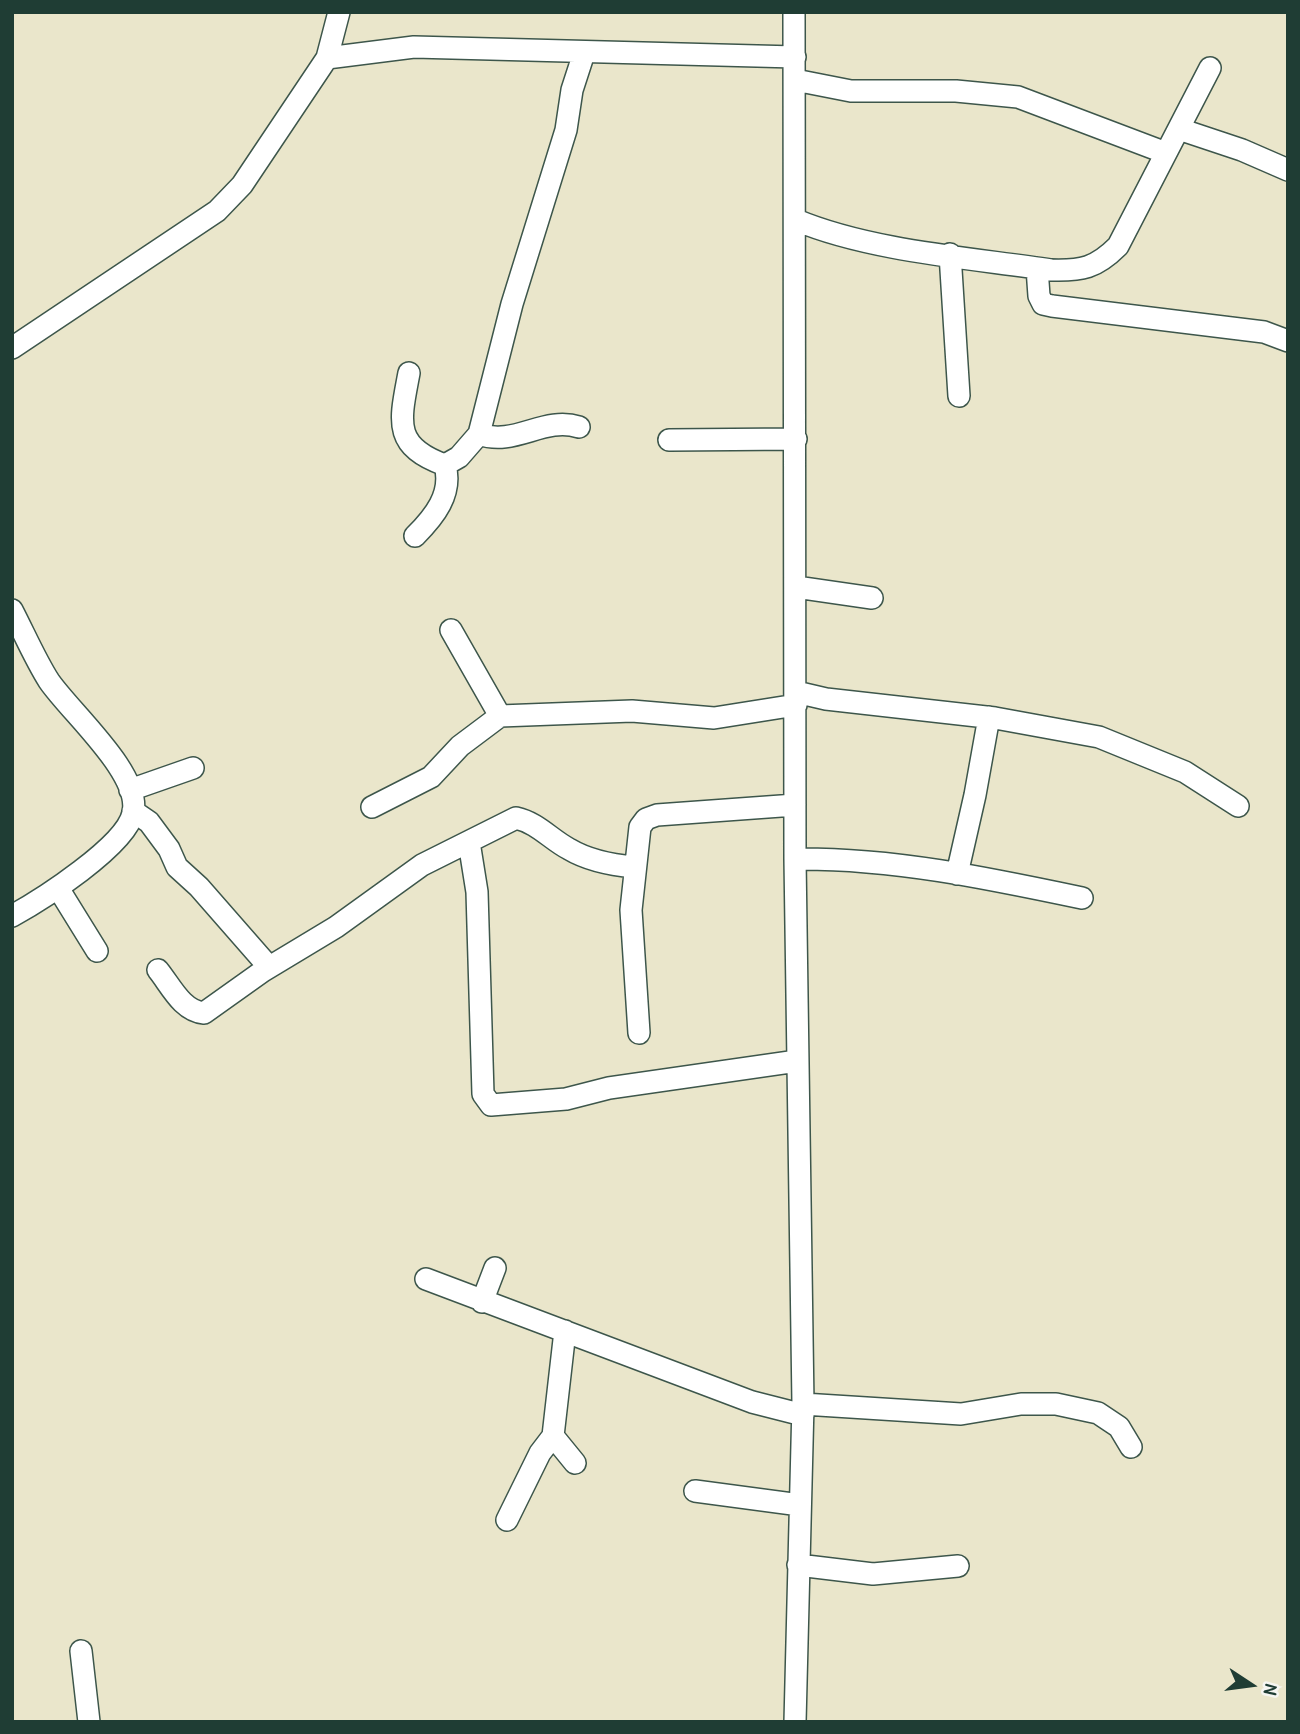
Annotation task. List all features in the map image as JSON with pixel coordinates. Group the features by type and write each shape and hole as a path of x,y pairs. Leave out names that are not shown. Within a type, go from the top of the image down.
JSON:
{"street":[{"path":"12,348 217,211 242,185 327,58 340,12"},
{"path":"794,12 795,859 803,1410 795,1722"},
{"path":"327,58 414,47 795,57"},
{"path":"445,465 459,457 479,434 515,292 566,130 572,90 584,53"},
{"path":"796,220 823,231 1037,268 1071,271 1100,264 1118,246 1210,68"},
{"path":"795,80 851,91 956,91 1018,97 1166,153"},
{"path":"1179,129 1242,150 1288,170"},
{"path":"796,244 823,231"},
{"path":"950,254 959,396"},
{"path":"1037,268 1039,296 1043,304 1264,332 1288,341"},
{"path":"409,373 401,415 402,432 411,447 445,465"},
{"path":"479,434 503,438 522,436 541,426 554,424 579,428"},
{"path":"668,440 796,439"},
{"path":"415,536 440,508 445,491 445,465"},
{"path":"796,587 872,598"},
{"path":"12,610 50,682 109,752 132,801 169,849 177,867 199,887 269,967"},
{"path":"451,630 500,716"},
{"path":"372,807 431,777 460,746 500,716 632,712 714,718 796,699 826,699 989,717 1099,737 1185,772 1238,806"},
{"path":"957,874 989,717"},
{"path":"12,916 58,888 103,851 123,830 132,801 193,768"},
{"path":"639,1033 631,910 640,827 646,819 657,815 796,805"},
{"path":"159,970 182,1003 194,1012 204,1013 269,967 336,927 422,865 516,818 540,827 569,849 588,858 634,867"},
{"path":"469,842 477,892 483,1094 491,1105 566,1099 610,1088 797,1061"},
{"path":"795,859 845,858 957,874 1082,898"},
{"path":"58,888 97,951"},
{"path":"482,1302 495,1268"},
{"path":"426,1279 752,1402 803,1410 961,1414 1021,1404 1056,1404 1098,1413 1119,1427 1131,1447"},
{"path":"507,1520 540,1453 553,1436 565,1331"},
{"path":"553,1436 576,1463"},
{"path":"695,1491 800,1505"},
{"path":"798,1565 873,1574 958,1566"},
{"path":"81,1651 89,1722"}]}
